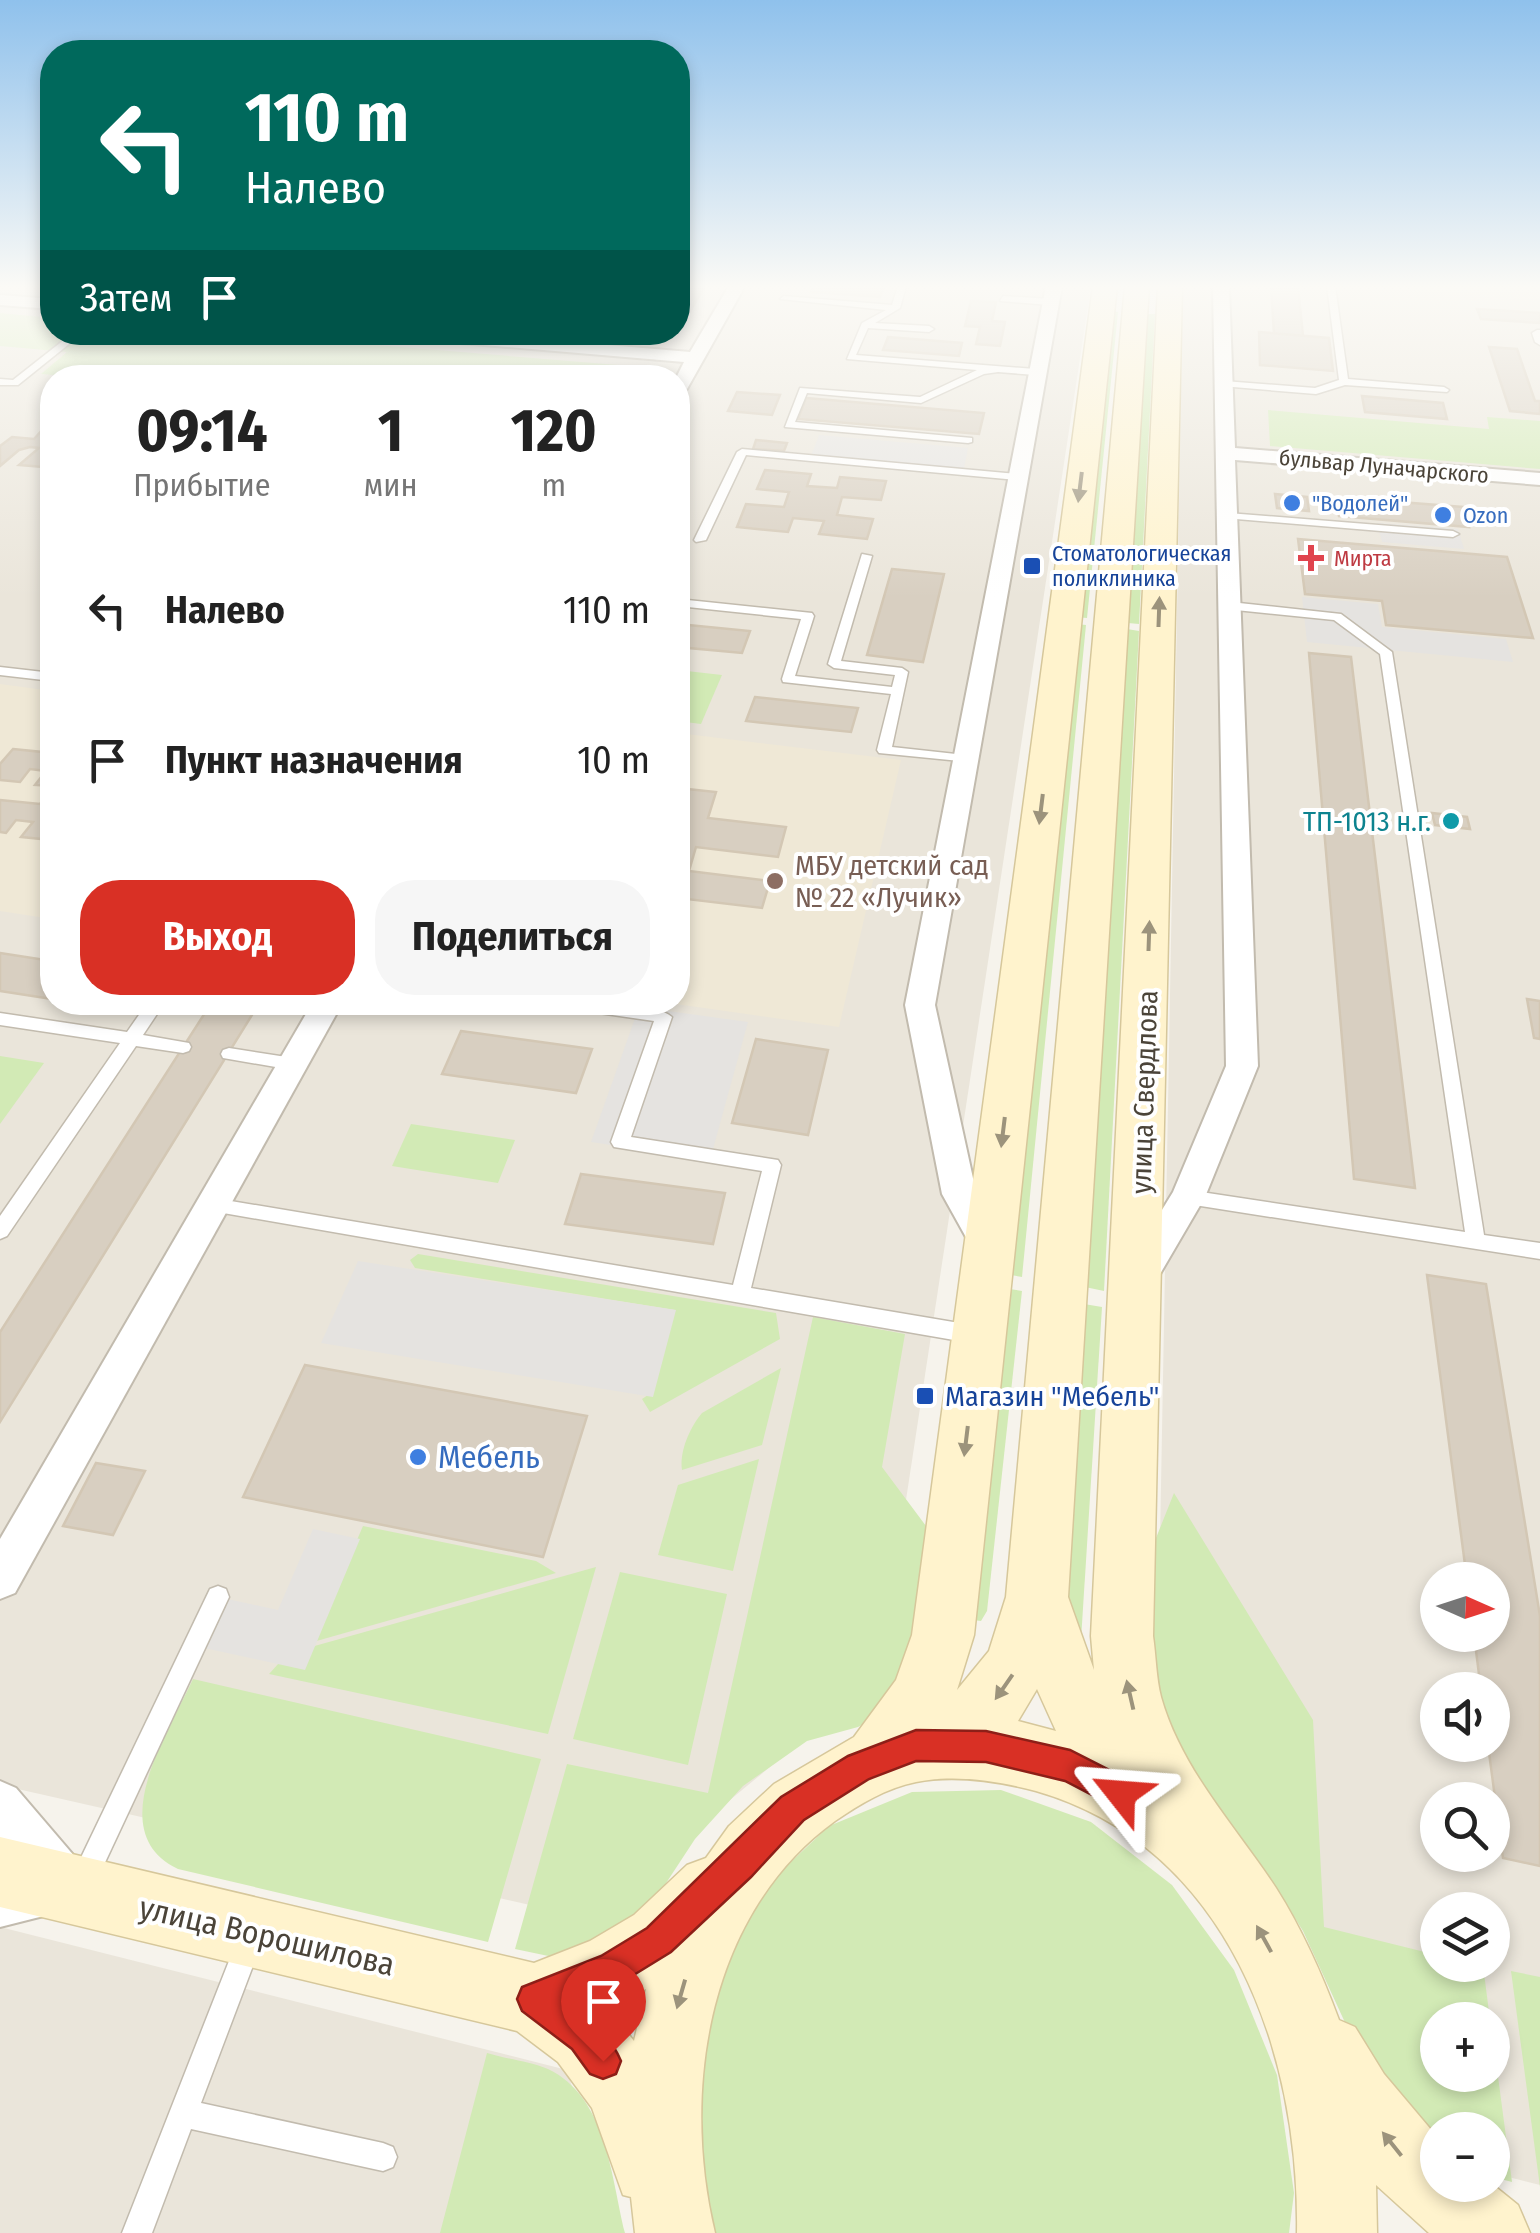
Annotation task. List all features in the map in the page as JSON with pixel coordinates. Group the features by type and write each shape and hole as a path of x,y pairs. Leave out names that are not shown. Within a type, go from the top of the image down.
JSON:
{"main road":[{"path":"896,1753 932,1682 944,1635 1092,390"},
{"path":"534,1999 612,1969 659,1940 793,1809 859,1767 975,1720 997,1698 1018,1665 1037,1596 1129,390"},
{"name":"улица Свердлова","path":"1167,390 1138,1279 1122,1636 1128,1695 1149,1755 1221,1874"},
{"path":"1037,1596 1062,1680 1106,1757 1150,1811 1221,1874 1252,1919 1357,2101 1401,2154 1490,2233"},
{"path":"896,1753 986,1747 1070,1766 1150,1811"},
{"path":"674,2230 662,2110 670,2034 697,1940 739,1865"},
{"name":"улица Ворошилова","path":"0,1872 534,1999"},
{"path":"1294,1994 1331,2116 1337,2233"},
{"path":"534,1999 584,2036 622,2086 674,2230"}],"street":[{"path":"989,1248 959,1194 920,1005 1032,390"},
{"path":"1138,1279 1188,1196 1242,1066 1224,390"},
{"name":"бульвар Луначарского","path":"1227,453 1540,479"},
{"path":"0,1579 321,1015"},
{"path":"0,1804 74,1890"},
{"path":"0,1903 74,1890"}],"lane":[{"path":"803,390 789,425 968,440"},
{"path":"805,390 921,400 942,390"},
{"path":"700,540 742,452 1017,477"},
{"path":"1228,516 1453,534"},
{"path":"866,556 834,664 902,672 884,750 965,759"},
{"path":"690,604 808,616 788,680 898,692"},
{"path":"1230,606 1337,617 1386,652 1476,1241"},
{"path":"0,671 40,676"},
{"path":"0,1231 147,1015"},
{"path":"651,1015 664,1017 620,1142 772,1165 740,1294"},
{"path":"0,1019 183,1048"},
{"path":"229,1054 293,1064"},
{"path":"1188,1196 1540,1253"},
{"path":"213,1205 979,1335"},
{"path":"74,1890 218,1597"},
{"path":"136,2233 252,1932"},
{"path":"183,2113 383,2157"}],"shaded area":[{"path":"0,390 40,390 40,1015 690,1015 690,390 1075,390 879,1677 587,1918 0,1785"},
{"path":"1181,390 1540,390 1540,2185 1510,2177 1510,2112 1427,2112 1308,1910 1157,1705"},
{"path":"819,435 968,448 964,469 811,456"},
{"path":"1377,523 1458,529 1464,549 1382,542"},
{"path":"1302,597 1378,604 1382,627 1506,639 1513,662 1307,642"},
{"path":"0,684 40,689 40,917 0,911"},
{"name":"МБУ детский сад № 22 «Лучик»","path":"690,734 901,760 839,1027 690,1006"},
{"path":"690,1014 748,1022 710,1160 591,1142 636,1015"},
{"path":"358,1261 676,1310 653,1397 321,1343"},
{"path":"313,1529 360,1539 305,1670 195,1646 218,1597 278,1610"},
{"path":"0,1927 567,2070 615,2233 0,2233"}],"green space":[{"path":"1100,390 1110,390 1087,618 1075,617"},
{"path":"1142,390 1151,390 1139,624 1128,623"},
{"path":"1268,410 1489,429 1487,417 1540,421 1540,469 1270,446"},
{"path":"1076,624 1086,625 1022,1277 1006,1274"},
{"path":"1127,629 1139,631 1104,1291 1085,1287"},
{"path":"690,671 722,675 701,724 690,723"},
{"path":"0,1056 44,1063 0,1124"},
{"path":"411,1124 515,1140 498,1183 392,1166"},
{"path":"418,1254 776,1313 780,1339 650,1412 642,1399 654,1391 675,1310 415,1268 410,1260"},
{"path":"1003,1288 1022,1291 987,1611 981,1621 973,1620"},
{"path":"1084,1304 1102,1307 1081,1640 1064,1628"},
{"path":"813,1317 905,1334 882,1467 926,1526 908,1664 879,1715 858,1727 807,1741 743,1786 695,1839 632,1935 577,1962 515,1949 567,1764 708,1793"},
{"path":"781,1368 762,1445 682,1470 686,1440 702,1413"},
{"path":"759,1459 733,1571 658,1555 678,1485"},
{"path":"1174,1493 1313,1720 1324,1927 1420,1951 1420,1982 1485,1982 1488,2002 1420,2002 1420,2092 1500,2092 1503,2112 1420,2112 1420,2135 1370,2077 1303,1931 1276,1888 1164,1743 1140,1578"},
{"path":"363,1526 536,1561 556,1573 313,1642"},
{"path":"596,1567 548,1734 269,1674 279,1663 311,1647"},
{"path":"620,1572 727,1594 688,1765 573,1739"},
{"path":"193,1679 541,1759 488,1942 178,1869 156,1852 144,1831 148,1780"},
{"path":"1001,1790 1091,1822 1172,1885 1234,1970 1277,2075 1294,2193 1289,2233 701,2233 689,2104 711,1987 759,1892 829,1826 912,1792"},
{"path":"1511,1971 1540,1977 1540,2187"},
{"path":"487,2053 548,2069 568,2082 583,2099 603,2140 625,2233 440,2233"}],"building":[{"path":"1503,390 1531,390 1535,401 1540,401 1540,414 1510,411"},
{"path":"737,392 780,395 772,415 728,411"},
{"path":"1362,396 1443,403 1447,419 1365,412"},
{"path":"806,398 984,413 979,434 798,419"},
{"path":"40,432 40,467 19,465 39,448 30,447 19,450 0,466 0,446 12,437 34,439"},
{"path":"756,440 787,443 784,451 753,449"},
{"path":"765,470 811,474 807,486 837,488 840,477 886,481 881,500 842,497 837,515 873,519 867,539 819,534 824,521 793,518 788,532 737,527 746,504 784,507 789,492 757,489"},
{"name":"\"Водолей\"","path":"1275,494 1307,497 1309,511 1277,508"},
{"path":"1336,497 1463,507 1469,527 1339,516"},
{"path":"1298,539 1507,557 1533,638 1386,625 1382,601 1305,594"},
{"path":"892,569 944,574 923,662 867,655"},
{"path":"690,625 750,631 742,653 690,648"},
{"path":"1309,653 1351,657 1415,1188 1354,1179"},
{"path":"755,697 858,708 851,732 746,721"},
{"path":"13,749 40,752 40,770 30,769 20,782 0,780 0,764"},
{"path":"690,789 716,792 708,818 786,827 778,857 696,847 690,868"},
{"path":"0,800 40,804 40,839 21,837 33,822 16,820 6,833 0,832"},
{"name":"ТП-1013 н.г.","path":"1432,813 1467,817 1470,829 1435,825"},
{"path":"690,871 770,881 762,908 690,899"},
{"path":"0,953 40,959 40,997 0,991"},
{"path":"1527,999 1540,1001 1540,1039 1534,1038"},
{"path":"204,1015 252,1015 0,1422 0,1332"},
{"path":"461,1031 592,1049 576,1093 442,1074"},
{"path":"756,1039 828,1050 808,1135 732,1123"},
{"path":"581,1174 725,1193 713,1244 565,1224"},
{"path":"1427,1275 1486,1284 1540,1616 1540,1866 1510,1860 1510,1782 1493,1782 1490,1762 1510,1762 1510,1672 1479,1672 1476,1652 1510,1652 1510,1562 1465,1562"},
{"name":"Мебель","path":"305,1365 587,1416 543,1557 243,1497"},
{"path":"96,1463 145,1471 113,1535 63,1526"}],"place":[{"name":"\"Водолей\"","path":"1292,503"},
{"name":"Ozon","path":"1443,515"},
{"name":"Мирта","path":"1311,558"},
{"name":"Стоматологическая поликлиника","path":"1032,566"},
{"name":"ТП-1013 н.г.","path":"1451,821"},
{"name":"МБУ детский сад № 22 «Лучик»","path":"775,881"},
{"name":"Магазин \"Мебель\"","path":"925,1396"},
{"name":"Мебель","path":"418,1457"}],"route":[{"path":"603,2061 584,2036 534,1999 612,1969 659,1940 793,1809 859,1767 916,1746 986,1747 1070,1766 1121,1794"}]}
